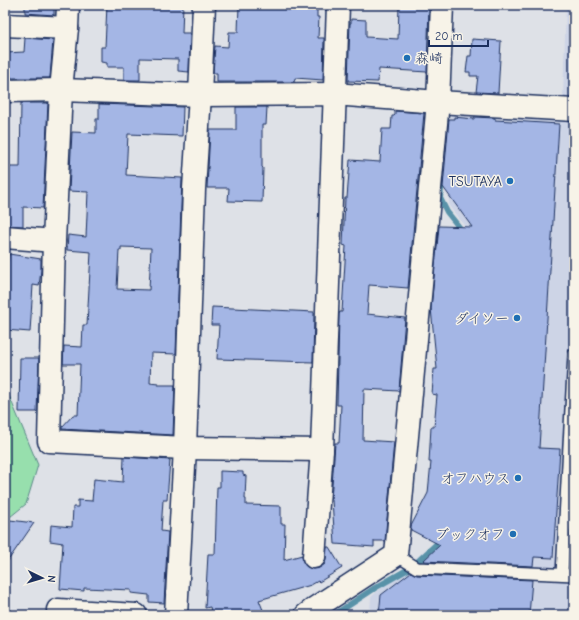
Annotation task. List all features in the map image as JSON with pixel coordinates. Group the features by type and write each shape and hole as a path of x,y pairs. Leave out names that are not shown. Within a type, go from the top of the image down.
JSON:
{"street":[{"path":"68,5 61,90 54,241 49,441 185,448 322,450"},
{"path":"176,615 185,448 194,189 204,5"},
{"path":"314,557 322,450 338,5"},
{"path":"312,613 396,555 448,103 442,5"},
{"path":"5,25 67,28"},
{"path":"5,91 61,90 200,95 334,94 448,103 574,110"},
{"path":"5,237 54,241"},
{"path":"58,610 136,615"}],"lane":[{"path":"562,574 574,354"},
{"path":"396,555 417,568 574,575"}],"shaded area":[{"path":"566,5 574,5 574,98 563,98"},
{"path":"454,109 574,115 574,615 370,615 371,597 460,520 486,253 449,206 449,120"}],"green space":[{"path":"5,386 38,465 26,504 5,521"}],"building":[{"path":"25,5 54,6 54,15 25,13"},
{"path":"107,5 183,5 182,33 190,33 189,72 178,71 178,59 140,58 140,80 124,80 124,67 107,67 107,63 101,62 101,47 105,47"},
{"path":"239,5 317,5 317,17 319,17 318,38 324,38 323,80 295,78 294,82 217,82 217,73 213,73 215,46 228,47 229,32 238,32"},
{"path":"399,5 429,5 427,72 379,69 378,82 348,81 351,19 366,20 366,37 398,39"},
{"path":"25,38 53,40 50,78 11,78 11,76 5,76 5,53 24,52"},
{"path":"472,39 501,41 498,93 476,92 478,76 470,76 470,72 466,72 468,56 471,56"},
{"path":"21,103 48,103 43,208 23,207 23,226 5,225 5,167 20,167"},
{"path":"99,104 183,107 182,136 128,134 126,175 182,178 176,354 151,353 150,383 158,385 175,385 173,435 62,429 62,427 73,415 78,415 80,364 63,364 64,346 82,347 83,325 87,325 91,252 67,250 68,235 86,237 88,192 69,191 72,132 96,133 96,119 99,119","holes":["121,247 151,248 149,290 117,289 119,250 121,250"]},
{"path":"236,107 267,107 266,125 262,125 262,202 228,201 229,188 207,188 210,130 236,130"},
{"path":"395,111 424,113 408,288 369,285 367,314 405,318 399,391 364,389 363,440 394,442 385,541 374,541 374,547 335,544 331,500 335,443 339,443 341,405 337,405 339,314 342,312 346,246 343,245 345,198 347,198 350,160 380,162 382,129 391,129 392,116 395,115"},
{"path":"454,117 474,119 474,117 495,118 495,120 559,124 539,448 560,449 553,558 534,557 533,566 423,561 440,545 411,530 411,526 428,493 431,462 429,462 431,427 434,427 437,395 432,394 434,369 437,369 431,308 439,226 472,227 443,187 449,119 454,119"},
{"path":"9,254 41,259 39,286 33,285 30,332 5,330 5,265 7,265"},
{"path":"212,307 314,312 313,362 217,359 219,325 211,325"},
{"path":"20,358 39,358 37,412 19,412"},
{"path":"124,457 170,460 167,500 163,500 161,531 168,532 164,603 149,602 149,595 131,593 131,590 84,588 84,591 60,589 63,543 50,541 51,525 72,527 73,507 78,507 78,500 92,501 94,479 123,482"},
{"path":"220,471 243,472 243,475 246,476 246,505 281,506 281,524 285,524 284,560 302,555 303,562 307,567 313,569 319,568 325,564 327,547 329,547 342,568 319,582 318,581 311,585 259,600 263,610 250,615 212,615 210,607 205,608 208,554 215,554 217,487 220,487"},
{"path":"10,520 34,523 5,565 5,526"},
{"path":"411,572 417,575 532,580 529,615 379,615 381,595"}],"waterway":[{"path":"442,180 440,198 447,212 463,232"},
{"path":"334,615 375,588 412,567 442,539"}],"place":[{"name":"森崎","path":"407,58"},
{"name":"TSUTAYA","path":"510,181"},
{"name":"ダイソー","path":"517,318"},
{"name":"オフハウス","path":"518,478"},
{"name":"ブックオフ","path":"513,534"}]}
